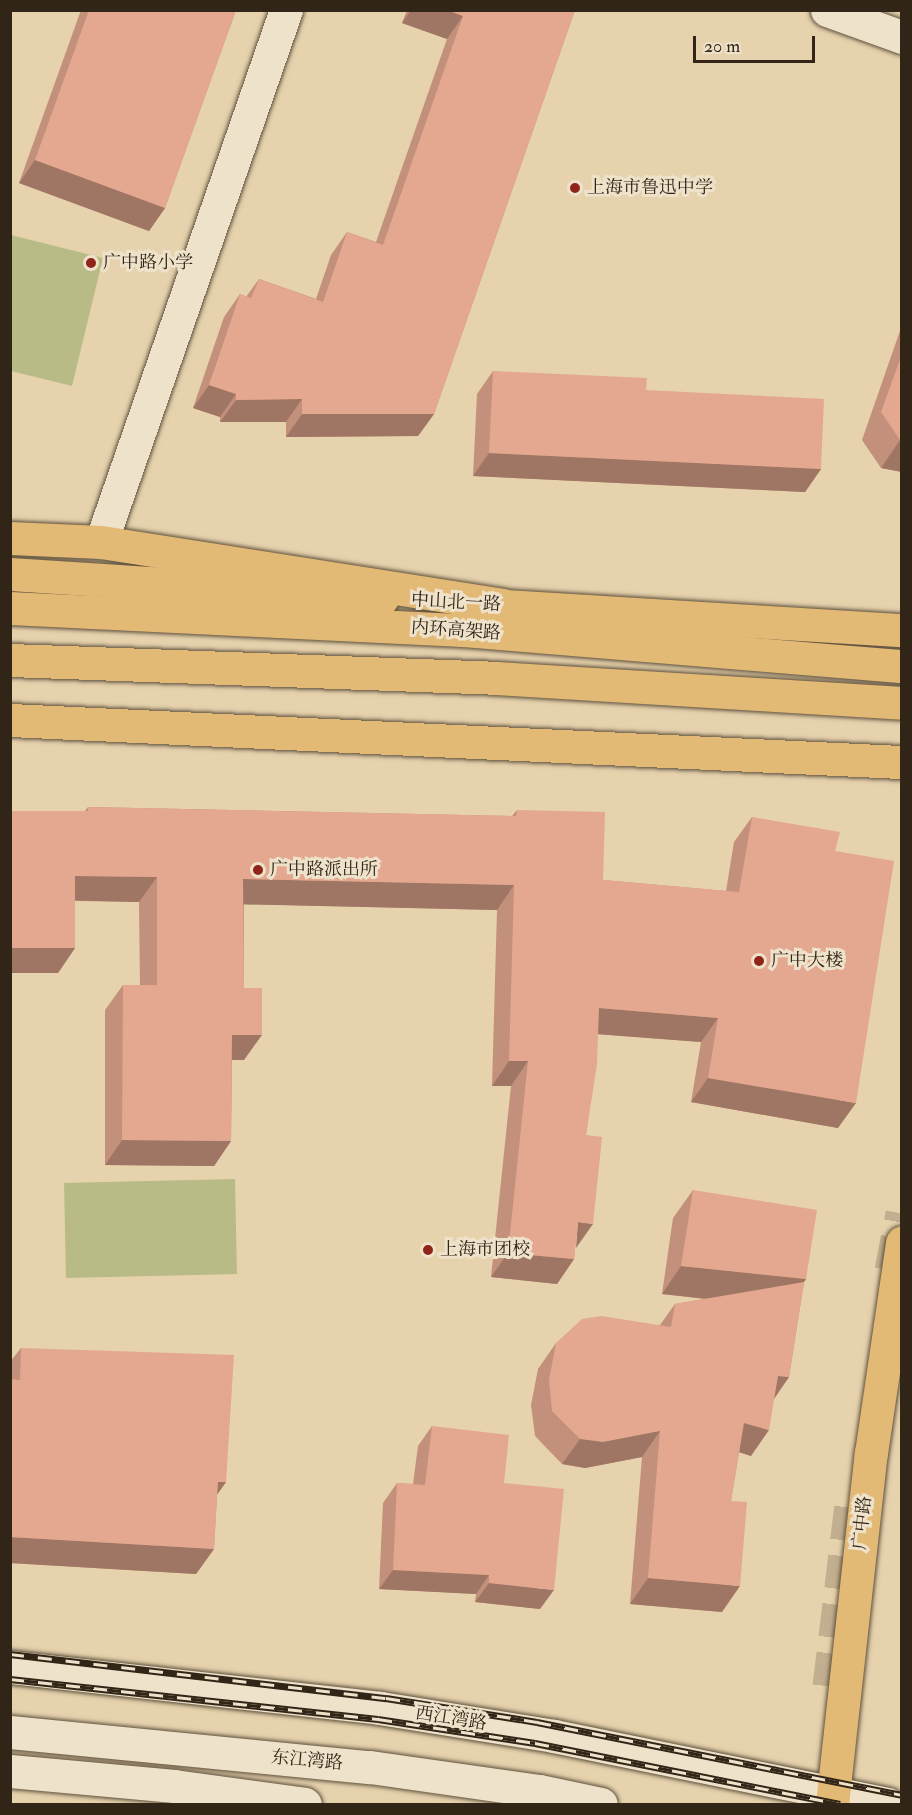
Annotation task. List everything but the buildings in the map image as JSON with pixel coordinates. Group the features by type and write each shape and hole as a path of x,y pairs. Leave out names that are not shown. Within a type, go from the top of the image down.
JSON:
{"main road":[{"path":"101,542 286,10"},
{"path":"827,10 902,37"},
{"path":"10,538 101,542 502,606"},
{"name":"中山北一路","path":"10,574 902,630"},
{"name":"内环高架路","path":"10,608 462,630 902,666"},
{"path":"10,660 496,678 902,703"},
{"path":"10,720 902,762"},
{"name":"广中路","path":"833,1799 871,1453 902,1242"},
{"name":"西江湾路","path":"10,1667 380,1708 554,1736 833,1799 886,1804"},
{"name":"东江湾路","path":"10,1732 370,1767 539,1791 601,1804"},
{"path":"10,1771 174,1786 305,1804"}],"green space":[{"path":"11,235 103,258 72,386 11,371"},
{"path":"235,1179 237,1274 66,1278 64,1183"}],"tunnel":[{"path":"891,1270 902,1213"},
{"path":"829,1686 852,1496"}],"railway":[{"path":"10,1654 386,1698 537,1722 902,1795"},
{"path":"10,1679 378,1719 535,1743 840,1804"}],"place":[{"name":"上海市鲁迅中学","path":"575,188"},
{"name":"广中路小学","path":"91,263"},
{"name":"广中路派出所","path":"258,870"},
{"name":"广中大楼","path":"759,961"},
{"name":"上海市团校","path":"428,1250"}]}
